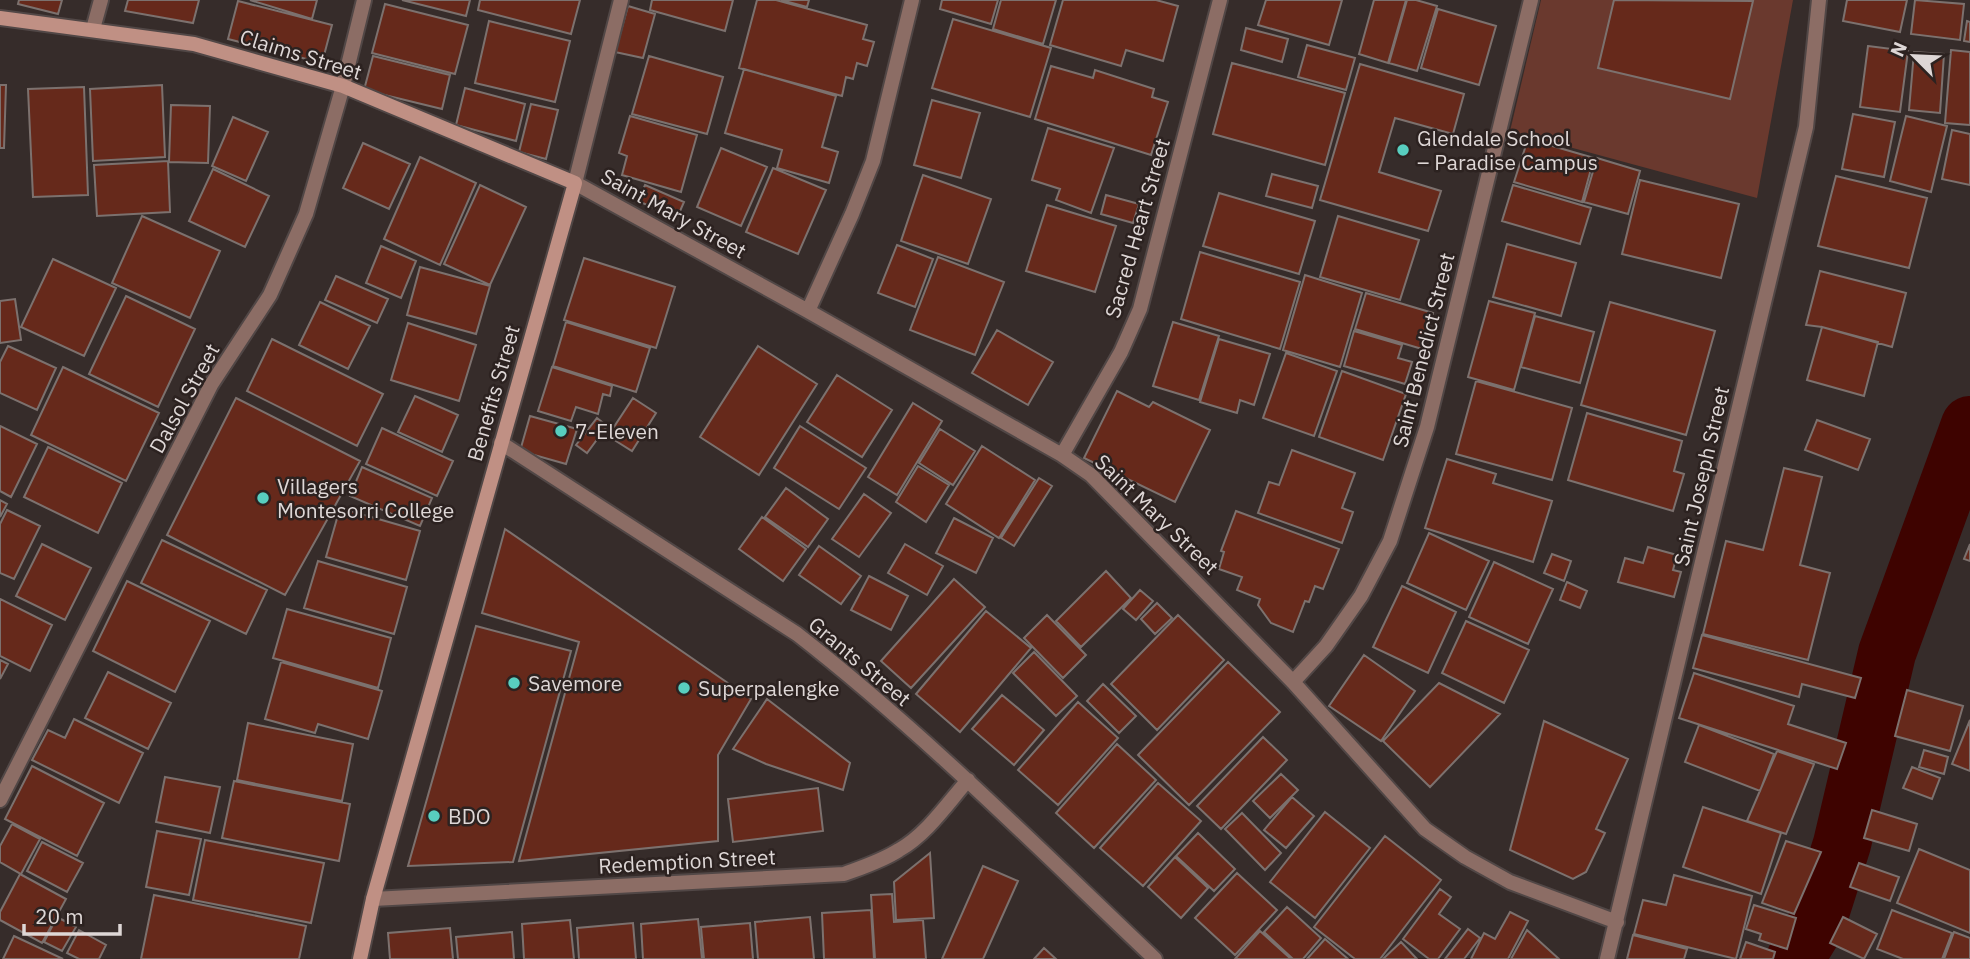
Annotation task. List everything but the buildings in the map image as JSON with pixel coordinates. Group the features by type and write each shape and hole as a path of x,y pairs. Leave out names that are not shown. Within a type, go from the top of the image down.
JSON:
{"street":[{"path":"93,29 101,0"},
{"name":"Dalsol Street","path":"0,800 211,385 270,295 306,214 343,86 364,0"},
{"name":"Benefits Street","path":"360,959 373,899 575,183 621,0"},
{"path":"808,311 873,161 912,0"},
{"name":"Sacred Heart Street","path":"1062,454 1121,352 1140,309 1220,0"},
{"name":"Saint Benedict Street","path":"1293,682 1326,646 1361,596 1390,541 1427,427 1531,0"},
{"name":"Saint Joseph Street","path":"1607,959 1806,127 1819,0"},
{"name":"Claims Street","path":"0,18 194,44 343,86 575,183"},
{"name":"Saint Mary Street","path":"575,183 1062,454 1091,475 1293,682 1425,829 1465,857 1510,882 1617,922"},
{"name":"Grants Street","path":"500,443 797,634 838,666 968,780 1155,959"},
{"name":"Redemption Street","path":"373,899 844,874 901,849 923,831 968,780"}],"shaded area":[{"path":"1541,0 1793,0 1757,198 1510,131"}],"waterway":[{"path":"1795,959 1817,923 1842,844 1887,653 1970,425"}],"place":[{"name":"Glendale School – Paradise Campus","path":"1403,150"},
{"name":"7-Eleven","path":"561,431"},
{"name":"Villagers Montesorri College","path":"263,498"},
{"name":"Savemore","path":"514,683"},
{"name":"Superpalengke","path":"684,688"},
{"name":"BDO","path":"434,816"}]}
